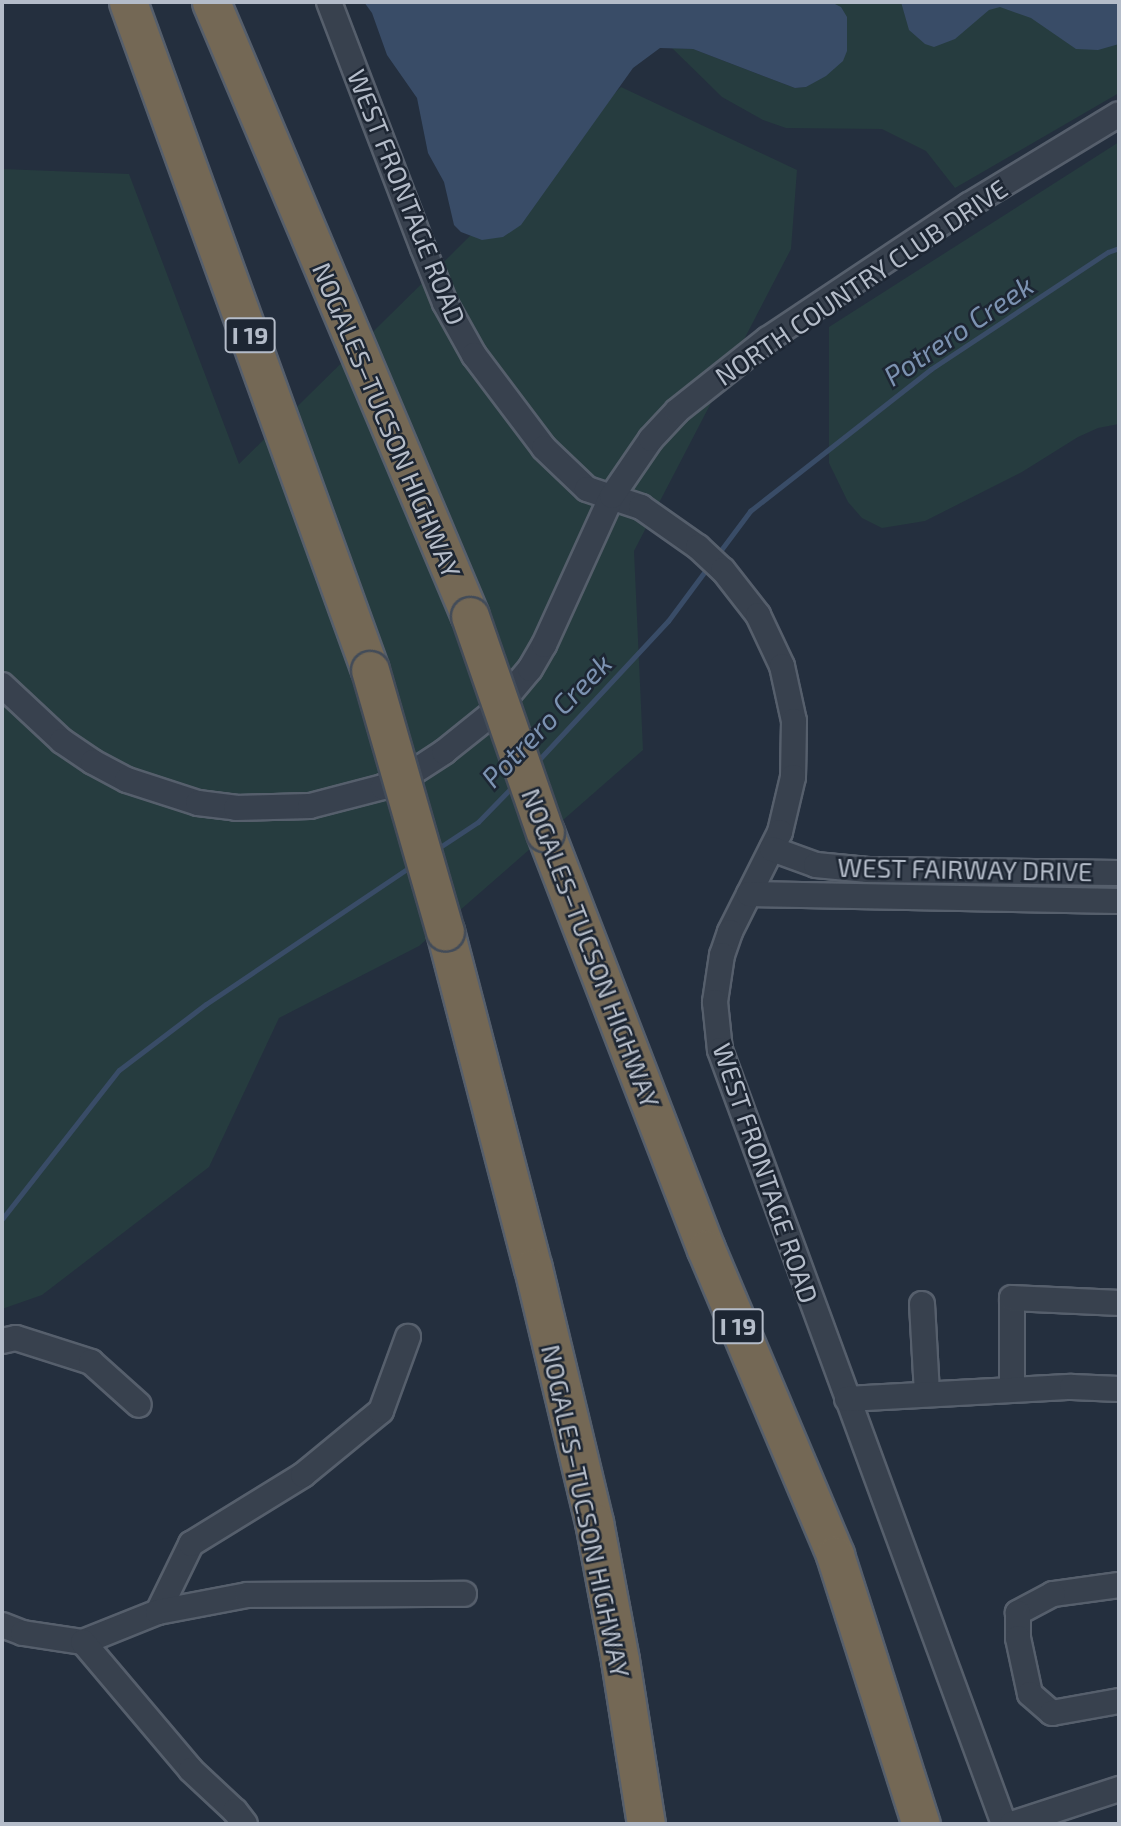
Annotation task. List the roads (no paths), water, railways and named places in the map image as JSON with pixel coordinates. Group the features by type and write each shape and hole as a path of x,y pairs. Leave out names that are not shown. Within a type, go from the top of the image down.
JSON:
{"highway":[{"name":"NOGALES–TUCSON HIGHWAY","path":"128,2 370,670 445,931 533,1268 594,1522 620,1660 646,1824"},
{"name":"NOGALES–TUCSON HIGHWAY","path":"211,2 470,616 545,832 706,1250 835,1555 921,1824"}],"street":[{"name":"WEST FRONTAGE ROAD","path":"329,2 445,303 474,355 544,448 587,488 641,508 698,547 737,587 771,640 782,666 794,721 793,777 786,814 772,849 730,932 717,978 716,1026 720,1050 1004,1824"},
{"name":"NORTH COUNTRY CLUB DRIVE","path":"2,685 62,741 93,762 150,789 198,803 273,809 335,801 383,787 444,752 494,712 530,668 544,645 611,496 652,439 677,411 768,339 969,205 1119,114"},
{"name":"WEST FAIRWAY DRIVE","path":"772,849 816,865 868,870 1119,873"},
{"path":"749,894 1119,901"},
{"path":"1012,1389 1012,1298 1119,1303"},
{"path":"922,1304 927,1393"},
{"path":"158,1612 191,1544 303,1475 381,1411 408,1337"},
{"path":"2,1341 16,1338 90,1362 139,1405"},
{"path":"847,1399 1012,1389 1119,1390"},
{"path":"1119,1585 1053,1594 1018,1614 1018,1638 1030,1694 1052,1713 1119,1701"},
{"path":"2,1625 23,1633 83,1642 158,1612 247,1595 464,1594"},
{"path":"83,1642 191,1770 235,1811 245,1824"},
{"path":"1013,1824 1119,1788"}],"water":[{"path":"364,2 831,2 841,7 847,17 847,51 843,61 826,76 806,87 795,88 693,49 660,48 633,68 521,225 503,237 482,240 461,232 454,225 444,182 428,153 417,98 387,55 372,13"},
{"path":"901,2 1119,2 1119,44 1098,50 1076,49 1031,18 1000,7 989,10 955,39 934,47 925,44 909,30"}],"waterway":[{"name":"Potrero Creek","path":"718,554 750,511 931,369 1108,252 1119,248"},
{"name":"Potrero Creek","path":"534,765 668,621 708,567"},
{"name":"Potrero Creek","path":"437,849 478,822 515,784"},
{"name":"Potrero Creek","path":"2,1219 119,1070 206,1004 414,864"}]}
